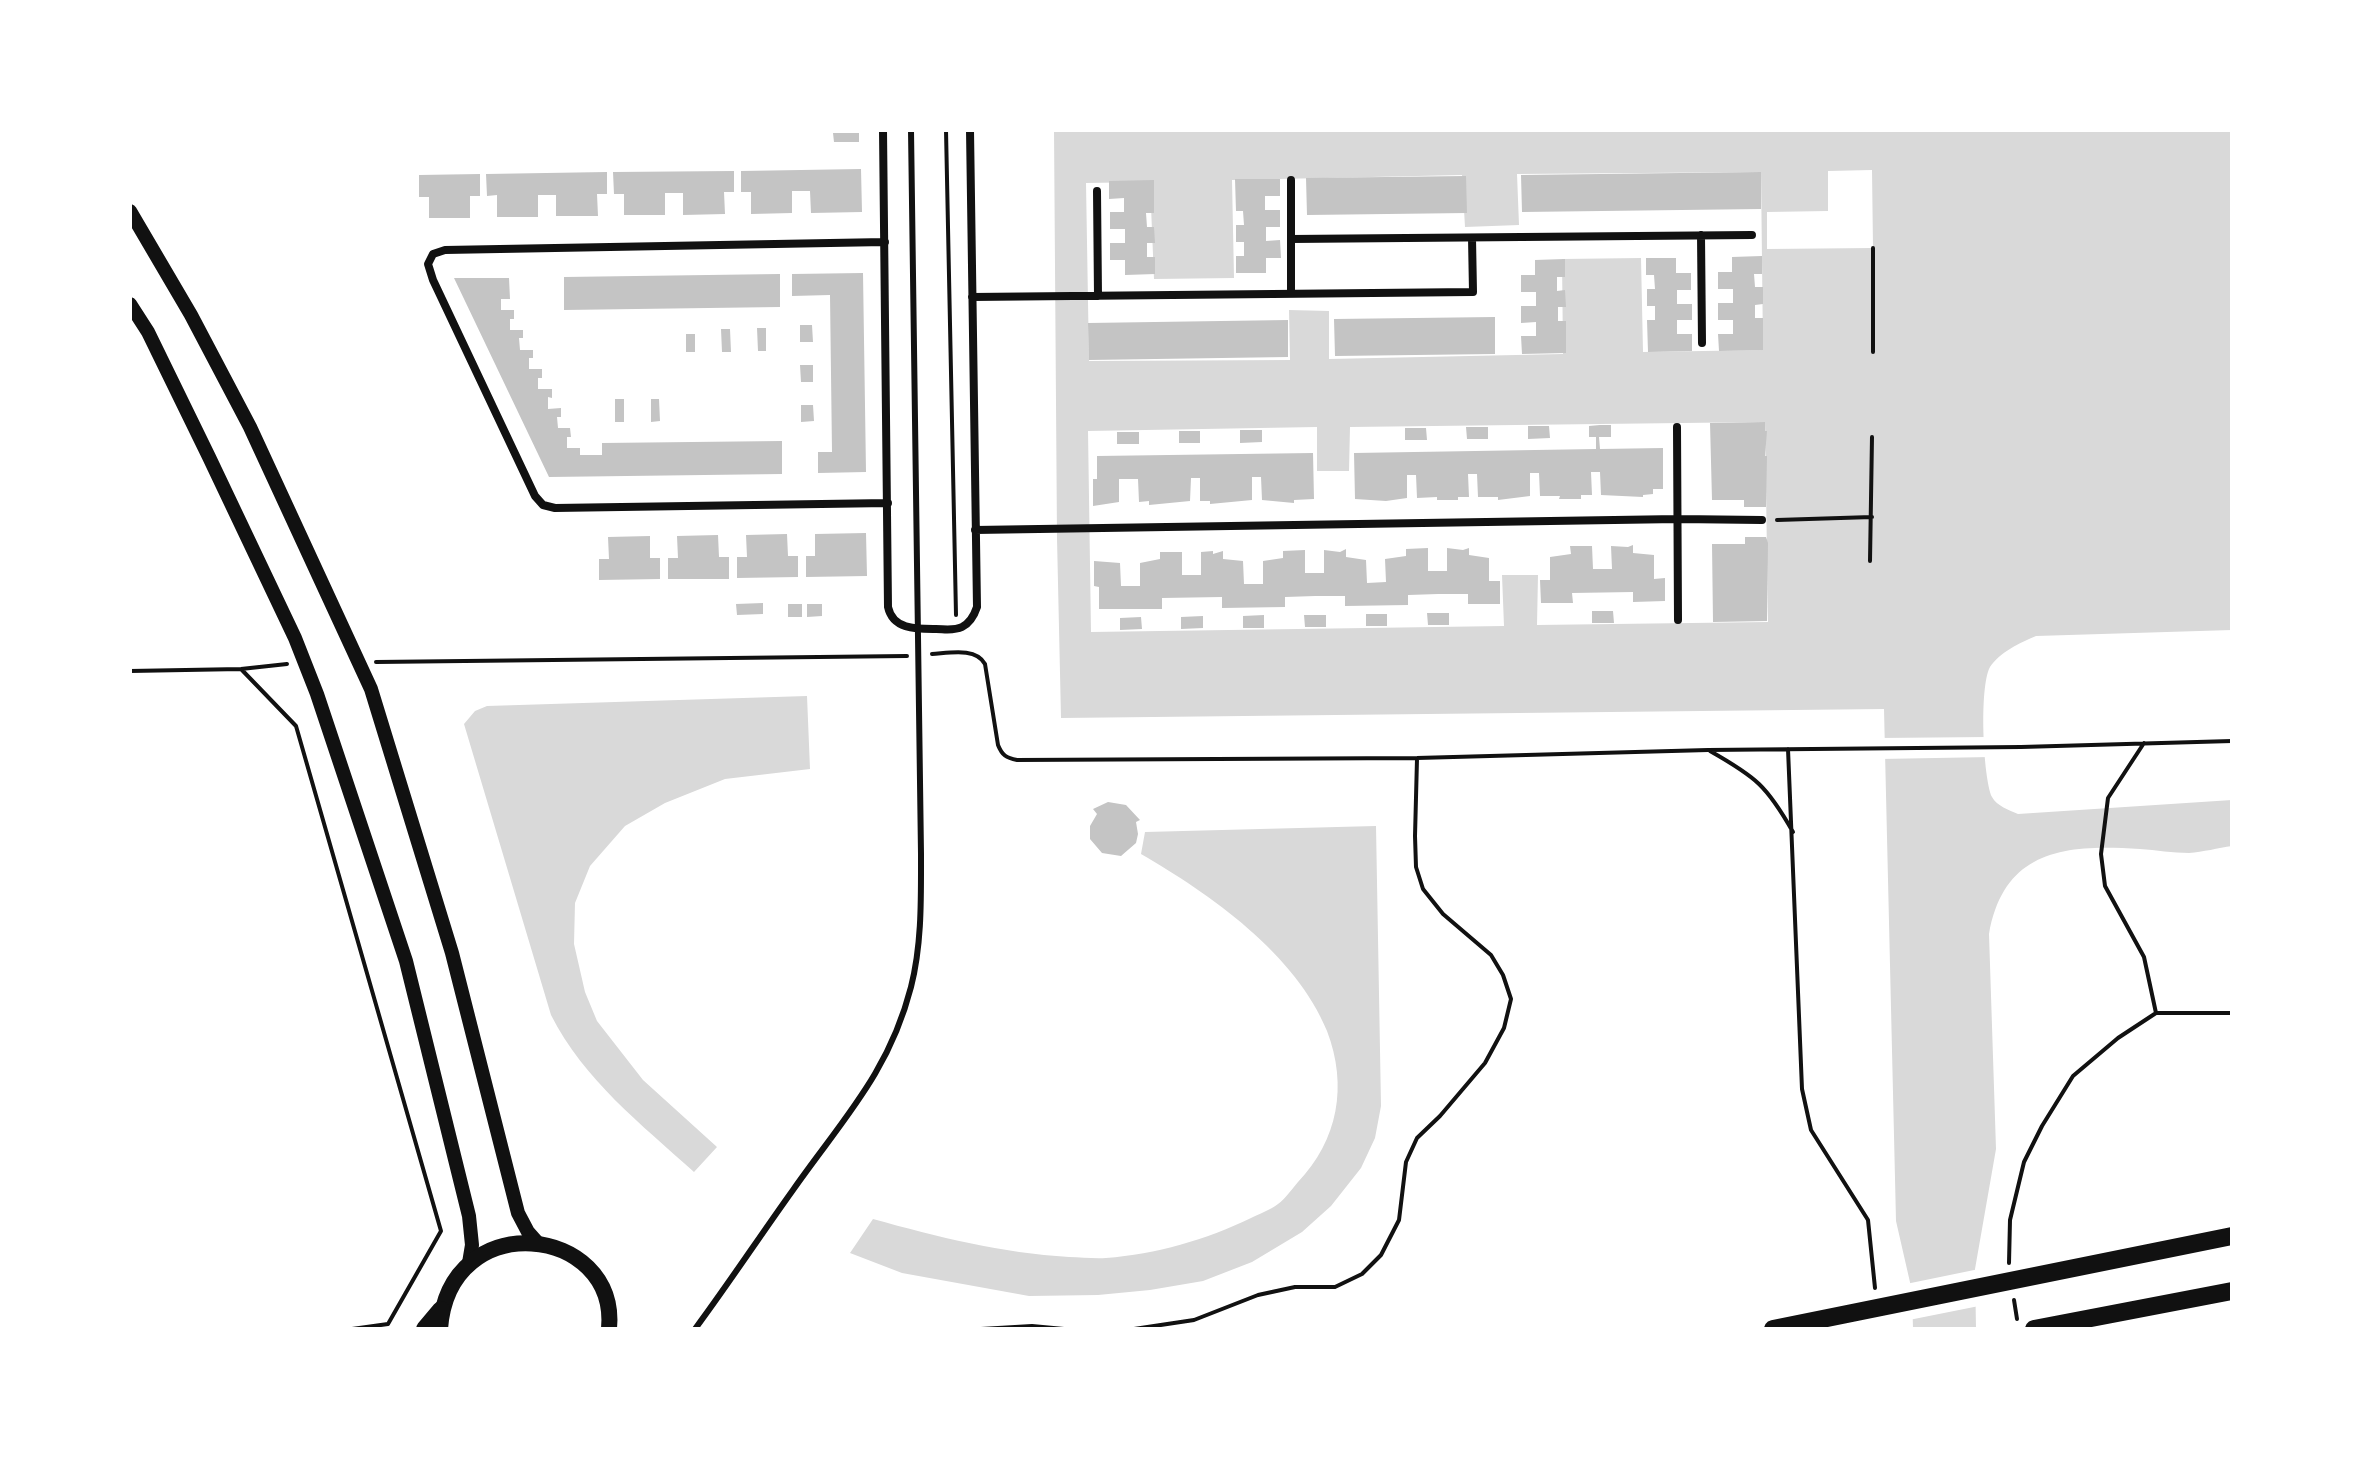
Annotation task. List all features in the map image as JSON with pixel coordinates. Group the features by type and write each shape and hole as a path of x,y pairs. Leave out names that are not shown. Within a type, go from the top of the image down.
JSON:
{"highway":[{"path":"1773,1329 2232,1236"},
{"path":"2042,1327 2232,1291"},
{"path":"425,1329 441,1320"}],"main road":[{"path":"441,1320 451,1284 469,1263 491,1249 516,1242 536,1241 569,1253 590,1271 605,1295 609,1329"}],"street":[{"path":"883,130 890,615 904,626 917,629 956,629 970,621 977,607 970,130"},
{"path":"1291,180 1291,294"},
{"path":"1094,296 1097,191"},
{"path":"130,211 191,315 250,427 371,689 452,953 518,1213 536,1241"},
{"path":"1701,235 1702,343"},
{"path":"1291,239 1752,235"},
{"path":"972,297 1473,292 1472,238"},
{"path":"885,242 445,250 433,254 428,264 535,496 543,505 555,508 888,503"},
{"path":"130,304 155,346 295,638 317,694 406,961 469,1216 472,1245 469,1263"},
{"path":"1677,427 1678,620"},
{"path":"975,530 1762,520"}],"lane":[{"path":"695,1329 883,1065 911,987 921,905 911,130"}],"path":[{"path":"946,130 956,653"},
{"path":"1873,248 1873,352"},
{"path":"1870,561 1872,437"},
{"path":"1762,520 1872,517"},
{"path":"363,662 974,654 981,657 985,664 998,745 1008,759 1417,758 2232,741"},
{"path":"130,671 241,669 290,663"},
{"path":"241,669 296,726 441,1231 388,1324 352,1329"},
{"path":"2144,743 2108,798 2101,854 2105,886 2144,957 2156,1013"},
{"path":"1788,749 1802,1089 1811,1130 1868,1220 1875,1298"},
{"path":"1708,750 1757,779 1776,802 1793,833"},
{"path":"1134,1329 1194,1320 1258,1295 1295,1287 1335,1287 1362,1274 1381,1255 1399,1220 1406,1162 1417,1138 1485,1063 1504,1028 1511,999 1503,975 1491,955 1443,914 1423,889 1416,867 1417,758"},
{"path":"2008,1252 2010,1220 2024,1162 2073,1076 2118,1038 2156,1013 2232,1013"},
{"path":"981,1329 1032,1326 1064,1329"}],"shaded area":[{"path":"1054,130 2232,130 2232,630 2036,636 2005,653 1990,667 1983,712 1989,786 1994,800 2004,807 2018,814 2232,800 2232,846 2189,853 2113,848 2064,851 2024,868 2009,884 1997,906 1989,934 1996,1149 1975,1269 1976,1329 1913,1329 1912,1291 1896,1221 1884,709 1061,718","holes":["1761,172 1763,350 1643,352 1641,258 1562,259 1563,354 1329,359 1329,311 1289,310 1290,360 1089,361 1086,183 1150,182 1154,279 1234,278 1232,180 1462,175 1465,227 1519,225 1517,174","1765,422 1768,622 1537,625 1538,575 1502,575 1504,626 1091,632 1088,431 1317,427 1317,471 1349,471 1350,427"]},
{"path":"807,696 810,769 725,779 665,803 625,826 590,866 575,903 574,944 585,992 597,1021 643,1080 717,1147 694,1172 597,1081 564,1038 551,1015 464,724 475,711 487,706"},
{"path":"1376,826 1381,1106 1375,1138 1361,1168 1331,1206 1302,1232 1252,1262 1203,1281 1098,1295 1029,1296 902,1273 850,1253 873,1219 946,1238 1019,1252 1092,1258 1125,1256 1199,1239 1234,1226 1281,1202 1312,1166 1330,1130 1338,1092 1337,1072 1327,1031 1295,976 1273,952 1222,907 1141,854 1145,832"}],"pier":[{"path":"1872,170 1873,248 1767,249 1767,212 1828,211 1828,171"},
{"path":"1988,737 1991,757 1880,759 1879,738"},
{"path":"1979,1269 1979,1306 1909,1320 1906,1284"}],"building":[{"path":"833,133 859,133 859,142 834,142"},
{"path":"861,169 862,212 811,213 810,191 792,191 792,213 751,214 751,192 741,192 741,171"},
{"path":"734,171 734,192 724,192 725,214 683,215 683,193 665,193 665,215 624,215 624,194 614,194 613,172"},
{"path":"607,172 607,194 597,194 598,216 556,216 556,195 538,195 538,217 497,217 497,195 487,196 486,174"},
{"path":"1761,172 1761,209 1522,212 1521,175"},
{"path":"480,174 480,196 470,196 470,218 429,218 429,197 419,197 419,175"},
{"path":"1466,176 1467,213 1307,215 1306,178"},
{"path":"1235,179 1280,179 1280,196 1265,196 1265,210 1280,210 1280,227 1266,227 1266,241 1280,240 1281,258 1266,258 1266,273 1236,273 1236,256 1244,256 1244,242 1236,242 1236,225 1244,225 1243,211 1236,211"},
{"path":"1154,180 1154,213 1146,213 1147,227 1154,227 1155,243 1147,243 1147,257 1155,257 1155,274 1125,275 1125,260 1110,260 1110,243 1125,243 1125,229 1110,229 1110,212 1124,212 1124,198 1109,199 1109,181"},
{"path":"1762,256 1762,274 1754,274 1755,287 1763,287 1763,304 1755,305 1755,318 1763,318 1763,350 1719,351 1718,334 1733,334 1733,320 1718,320 1718,303 1733,303 1733,289 1718,289 1718,272 1732,272 1732,257"},
{"path":"1646,258 1676,258 1676,273 1691,273 1691,290 1677,290 1677,304 1692,304 1692,320 1677,320 1677,334 1692,334 1692,351 1648,352 1647,320 1655,320 1655,306 1647,306 1647,289 1655,289 1654,275 1646,275"},
{"path":"1565,259 1565,277 1557,277 1557,291 1565,290 1566,307 1558,307 1558,321 1566,321 1566,353 1522,354 1521,336 1536,336 1536,322 1521,323 1521,306 1536,306 1536,292 1521,292 1521,275 1535,275 1535,260"},
{"path":"863,273 866,472 818,473 818,452 832,452 830,295 792,296 792,274"},
{"path":"780,274 780,307 564,310 564,277"},
{"path":"454,278 509,278 510,299 501,299 501,310 514,310 510,330 523,330 523,338 519,338 520,350 533,350 529,369 542,369 538,389 552,389 548,409 561,408 561,417 557,417 558,428 570,428 567,448 580,448 580,455 602,455 602,443 782,441 782,474 549,477"},
{"path":"1495,317 1495,354 1335,356 1334,319"},
{"path":"1288,320 1288,357 1089,360 1088,323"},
{"path":"800,325 812,325 813,342 800,342"},
{"path":"757,328 766,328 766,351 758,351"},
{"path":"721,329 730,329 731,352 722,352"},
{"path":"686,334 695,334 695,352 686,352"},
{"path":"800,365 813,365 813,382 801,382"},
{"path":"615,399 624,399 624,422 615,422"},
{"path":"651,399 659,399 660,421 651,422"},
{"path":"801,405 813,405 814,421 801,422"},
{"path":"1765,422 1766,507 1744,507 1744,500 1712,500 1710,423"},
{"path":"1611,425 1611,437 1599,437 1600,449 1663,448 1663,489 1653,489 1653,494 1643,497 1601,495 1600,472 1591,472 1592,495 1581,495 1581,499 1559,499 1560,496 1540,496 1539,473 1530,473 1530,496 1498,500 1498,497 1478,497 1477,474 1468,474 1469,497 1437,500 1437,497 1417,498 1416,475 1407,475 1407,498 1386,501 1355,499 1354,453 1596,449 1596,437 1589,437 1589,426"},
{"path":"1528,426 1549,426 1550,438 1528,439"},
{"path":"1466,427 1488,427 1488,439 1467,439"},
{"path":"1405,428 1426,428 1427,440 1405,440"},
{"path":"1240,430 1262,430 1262,442 1240,443"},
{"path":"1179,431 1200,431 1200,443 1179,443"},
{"path":"1117,432 1139,432 1139,444 1117,444"},
{"path":"1313,453 1314,499 1294,500 1294,503 1262,500 1261,477 1252,477 1252,500 1210,504 1210,501 1200,501 1200,478 1191,478 1190,501 1149,505 1149,501 1139,502 1138,479 1119,479 1119,502 1093,506 1097,456"},
{"path":"866,533 867,576 806,577 806,556 815,556 815,534"},
{"path":"787,534 788,556 798,556 798,577 737,578 737,557 747,557 746,535"},
{"path":"718,535 719,557 729,557 729,579 668,579 668,558 678,558 677,536"},
{"path":"650,536 650,558 660,558 660,579 599,580 599,559 609,559 608,537"},
{"path":"1745,537 1766,537 1768,543 1767,621 1713,622 1712,544 1745,544"},
{"path":"1633,545 1633,553 1654,555 1654,579 1665,578 1665,601 1633,602 1633,592 1572,593 1573,603 1541,603 1540,580 1550,580 1550,557 1571,554 1570,546 1592,546 1593,569 1612,569 1611,546"},
{"path":"1428,548 1428,571 1447,571 1447,548 1469,548 1469,555 1489,558 1489,581 1500,581 1500,604 1468,604 1468,594 1438,594 1408,595 1408,605 1345,606 1345,596 1315,596 1285,597 1285,607 1222,608 1222,597 1162,598 1162,609 1099,609 1099,587 1094,586 1094,561 1120,563 1121,586 1140,586 1140,563 1160,559 1160,552 1182,552 1182,575 1201,575 1201,552 1213,551 1213,554 1223,551 1223,559 1243,561 1244,584 1263,584 1263,561 1283,558 1283,551 1305,550 1305,573 1324,573 1324,550 1340,552 1346,549 1346,557 1366,560 1367,583 1386,582 1385,559 1406,556 1406,549"},
{"path":"763,603 763,614 737,615 736,604"},
{"path":"788,604 802,604 802,617 788,617"},
{"path":"807,604 822,604 822,616 807,617"},
{"path":"1592,611 1613,611 1614,623 1592,623"},
{"path":"1427,613 1449,613 1449,625 1428,625"},
{"path":"1366,614 1387,614 1387,626 1366,626"},
{"path":"1264,615 1264,628 1243,628 1243,616"},
{"path":"1304,615 1326,615 1326,627 1305,627"},
{"path":"1203,616 1203,628 1181,629 1181,617"},
{"path":"1141,617 1142,629 1120,630 1120,618"},
{"path":"1108,802 1126,805 1140,820 1136,822 1136,843 1121,856 1102,853 1090,839 1090,826 1097,814 1093,809"}]}
